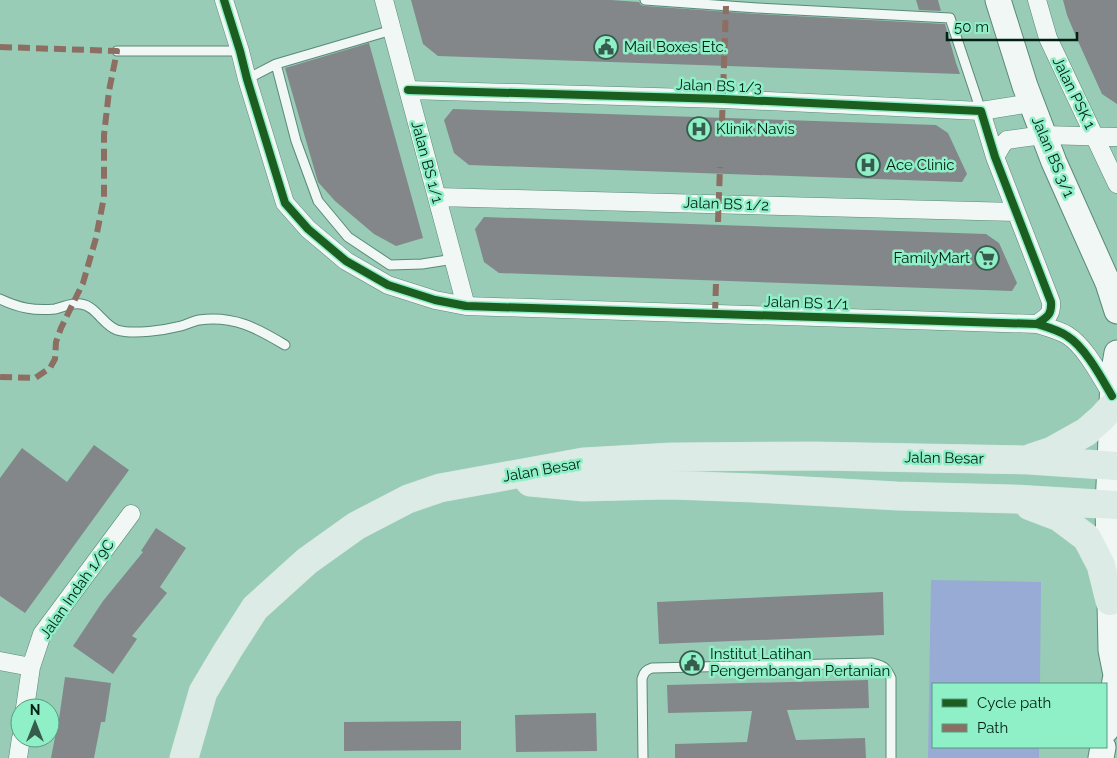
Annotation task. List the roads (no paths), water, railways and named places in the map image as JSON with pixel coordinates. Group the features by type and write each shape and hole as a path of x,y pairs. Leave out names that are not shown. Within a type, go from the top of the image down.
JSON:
{"main road":[{"path":"1028,460 1052,451 1086,432 1101,419 1112,402"},
{"name":"Jalan Besar","path":"496,478 583,462 671,457 815,456 1028,460 1114,466"},
{"path":"184,758 203,692 228,650 256,608 307,561 356,526 408,499 440,488 496,478"},
{"name":"Jalan Besar","path":"496,478 583,487 670,485 897,496 1014,499 1112,505"},
{"path":"1014,499 1059,517 1087,538 1101,565 1110,601"}],"street":[{"path":"224,0 285,202 308,229 346,261 388,286 435,300 466,306"},
{"name":"Jalan BS 1/1","path":"384,0 466,306 1037,324 1053,329 1079,345 1096,369 1112,402"},
{"name":"Jalan BS 3/1","path":"998,0 1025,86 1043,135 1108,283 1117,311"},
{"name":"Jalan PSK 1","path":"1037,0 1048,38 1117,184"},
{"name":"Jalan BS 1/3","path":"408,90 723,99 981,111 1031,103"},
{"path":"981,111 994,157 1051,302 1052,310 1048,316 1037,324"},
{"path":"994,157 1007,140 1043,135 1117,137"},
{"name":"Jalan BS 1/2","path":"437,197 1016,212"},
{"path":"1107,724 1116,673 1111,650 1110,601 1114,466 1112,402 1113,376 1117,353"},
{"name":"Jalan Indah 1/9C","path":"26,698 31,667 42,634 131,514"},
{"path":"0,661 31,667"}],"lane":[{"path":"645,0 950,18 981,111"},
{"path":"247,79 276,64 392,30"},
{"path":"117,51 240,51"},
{"path":"276,64 296,141 318,201 348,237 390,265 422,264 454,259"},
{"path":"0,299 16,306 33,310 57,308 73,303 83,304 91,308 105,323 118,330 137,332 182,326 197,320 228,320 253,327 285,345"},
{"path":"643,758 642,679 647,670 652,668 872,663 882,666 887,670 891,678 890,758"}],"place":[{"name":"Mail Boxes Etc.","path":"606,47"},
{"name":"Klinik Navis","path":"699,129"},
{"name":"Ace Clinic","path":"868,165"},
{"name":"FamilyMart","path":"987,258"},
{"name":"Institut Latihan Pengembangan Pertanian","path":"692,663"}]}
